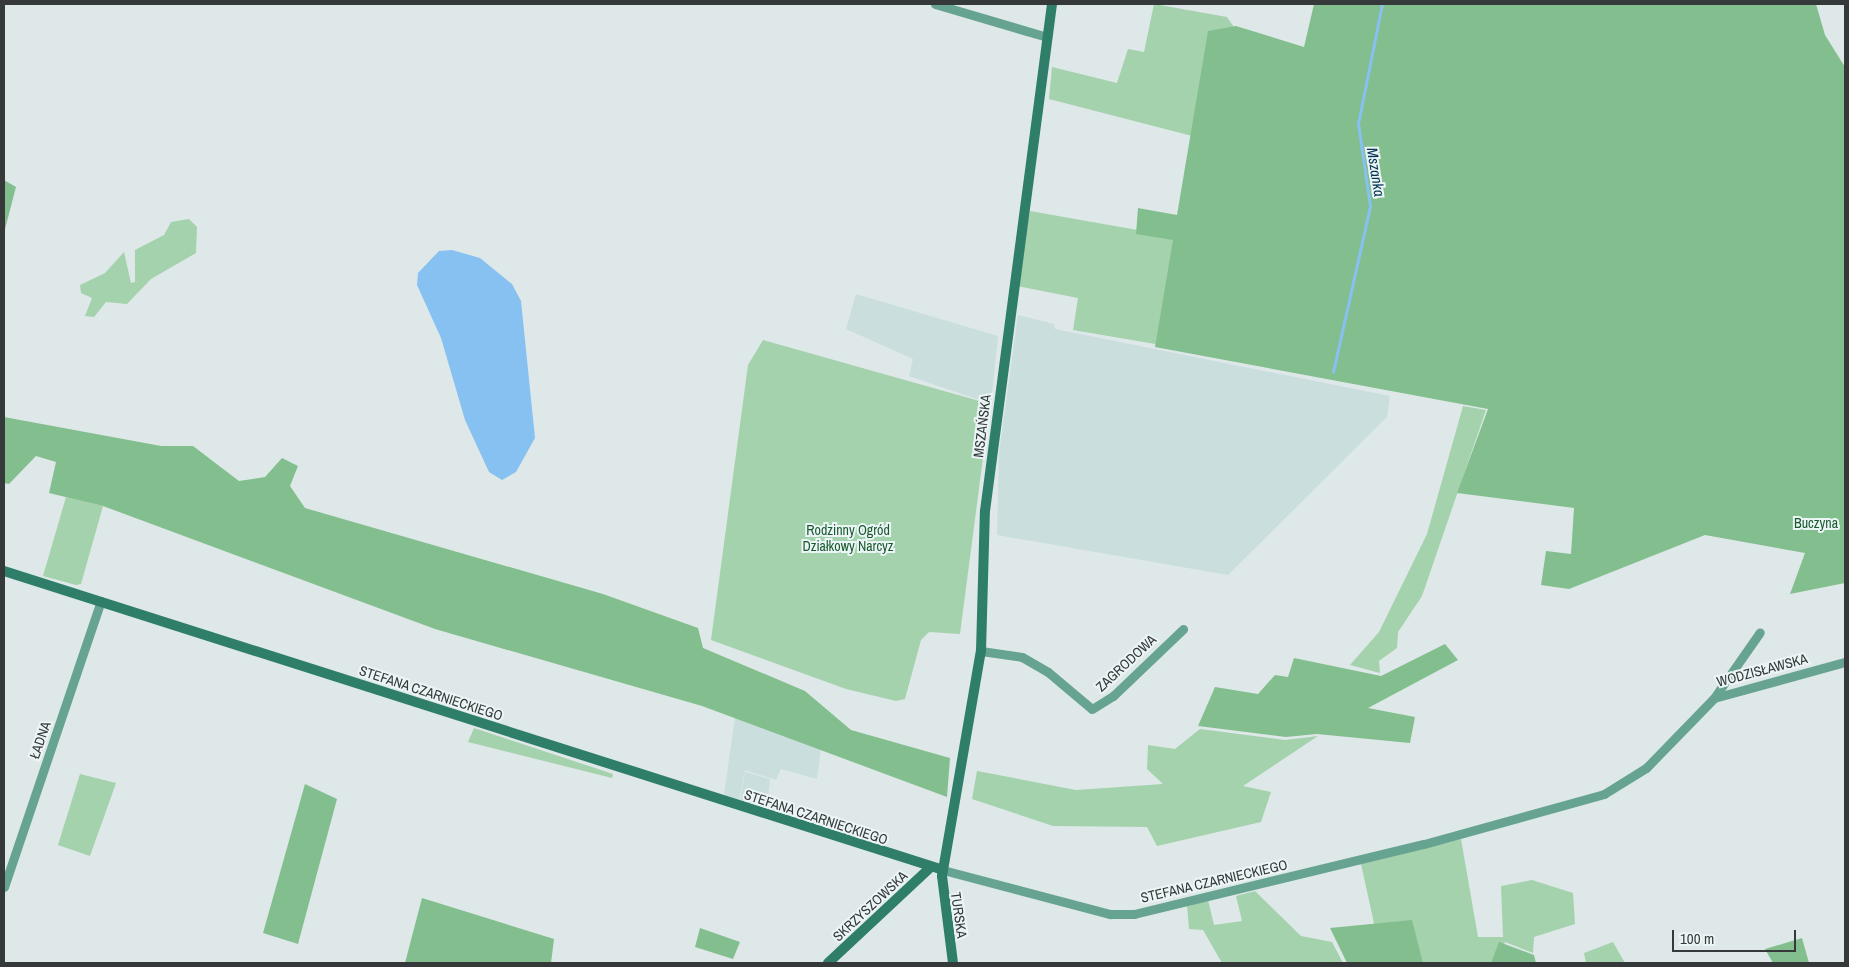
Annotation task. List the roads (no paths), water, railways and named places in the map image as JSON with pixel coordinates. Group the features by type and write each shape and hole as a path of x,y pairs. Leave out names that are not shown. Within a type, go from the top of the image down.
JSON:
{"street":[{"path":"935,4 1047,37"},
{"name":"MSZAŃSKA","path":"946,852 981,650 985,511 1052,4"},
{"name":"STEFANA CZARNIECKIEGO","path":"4,571 930,868 1101,912 1134,914 1460,835 1591,798 1630,780"},
{"name":"ŁADNA","path":"4,887 101,601"},
{"name":"ZAGRODOWA","path":"981,650 1022,657 1048,672 1092,709 1113,696 1183,629"},
{"path":"1714,698 1760,632"},
{"name":"WODZISŁAWSKA","path":"1630,780 1714,698 1845,662"},
{"name":"TURSKA","path":"946,852 943,870 953,963"},
{"name":"SKRZYSZOWSKA","path":"828,963 930,868"}],"water":[{"path":"452,250 480,258 512,284 521,301 535,438 516,472 502,480 489,472 465,420 441,338 417,285 418,273 439,251"}],"waterway":[{"name":"Mszanka","path":"1333,372 1370,206 1358,124 1382,4"}],"park label":[{"name":"Buczyna","path":"1816,523"},
{"name":"Rodzinny Ogród Działkowy Narcyz","path":"848,538"}]}
